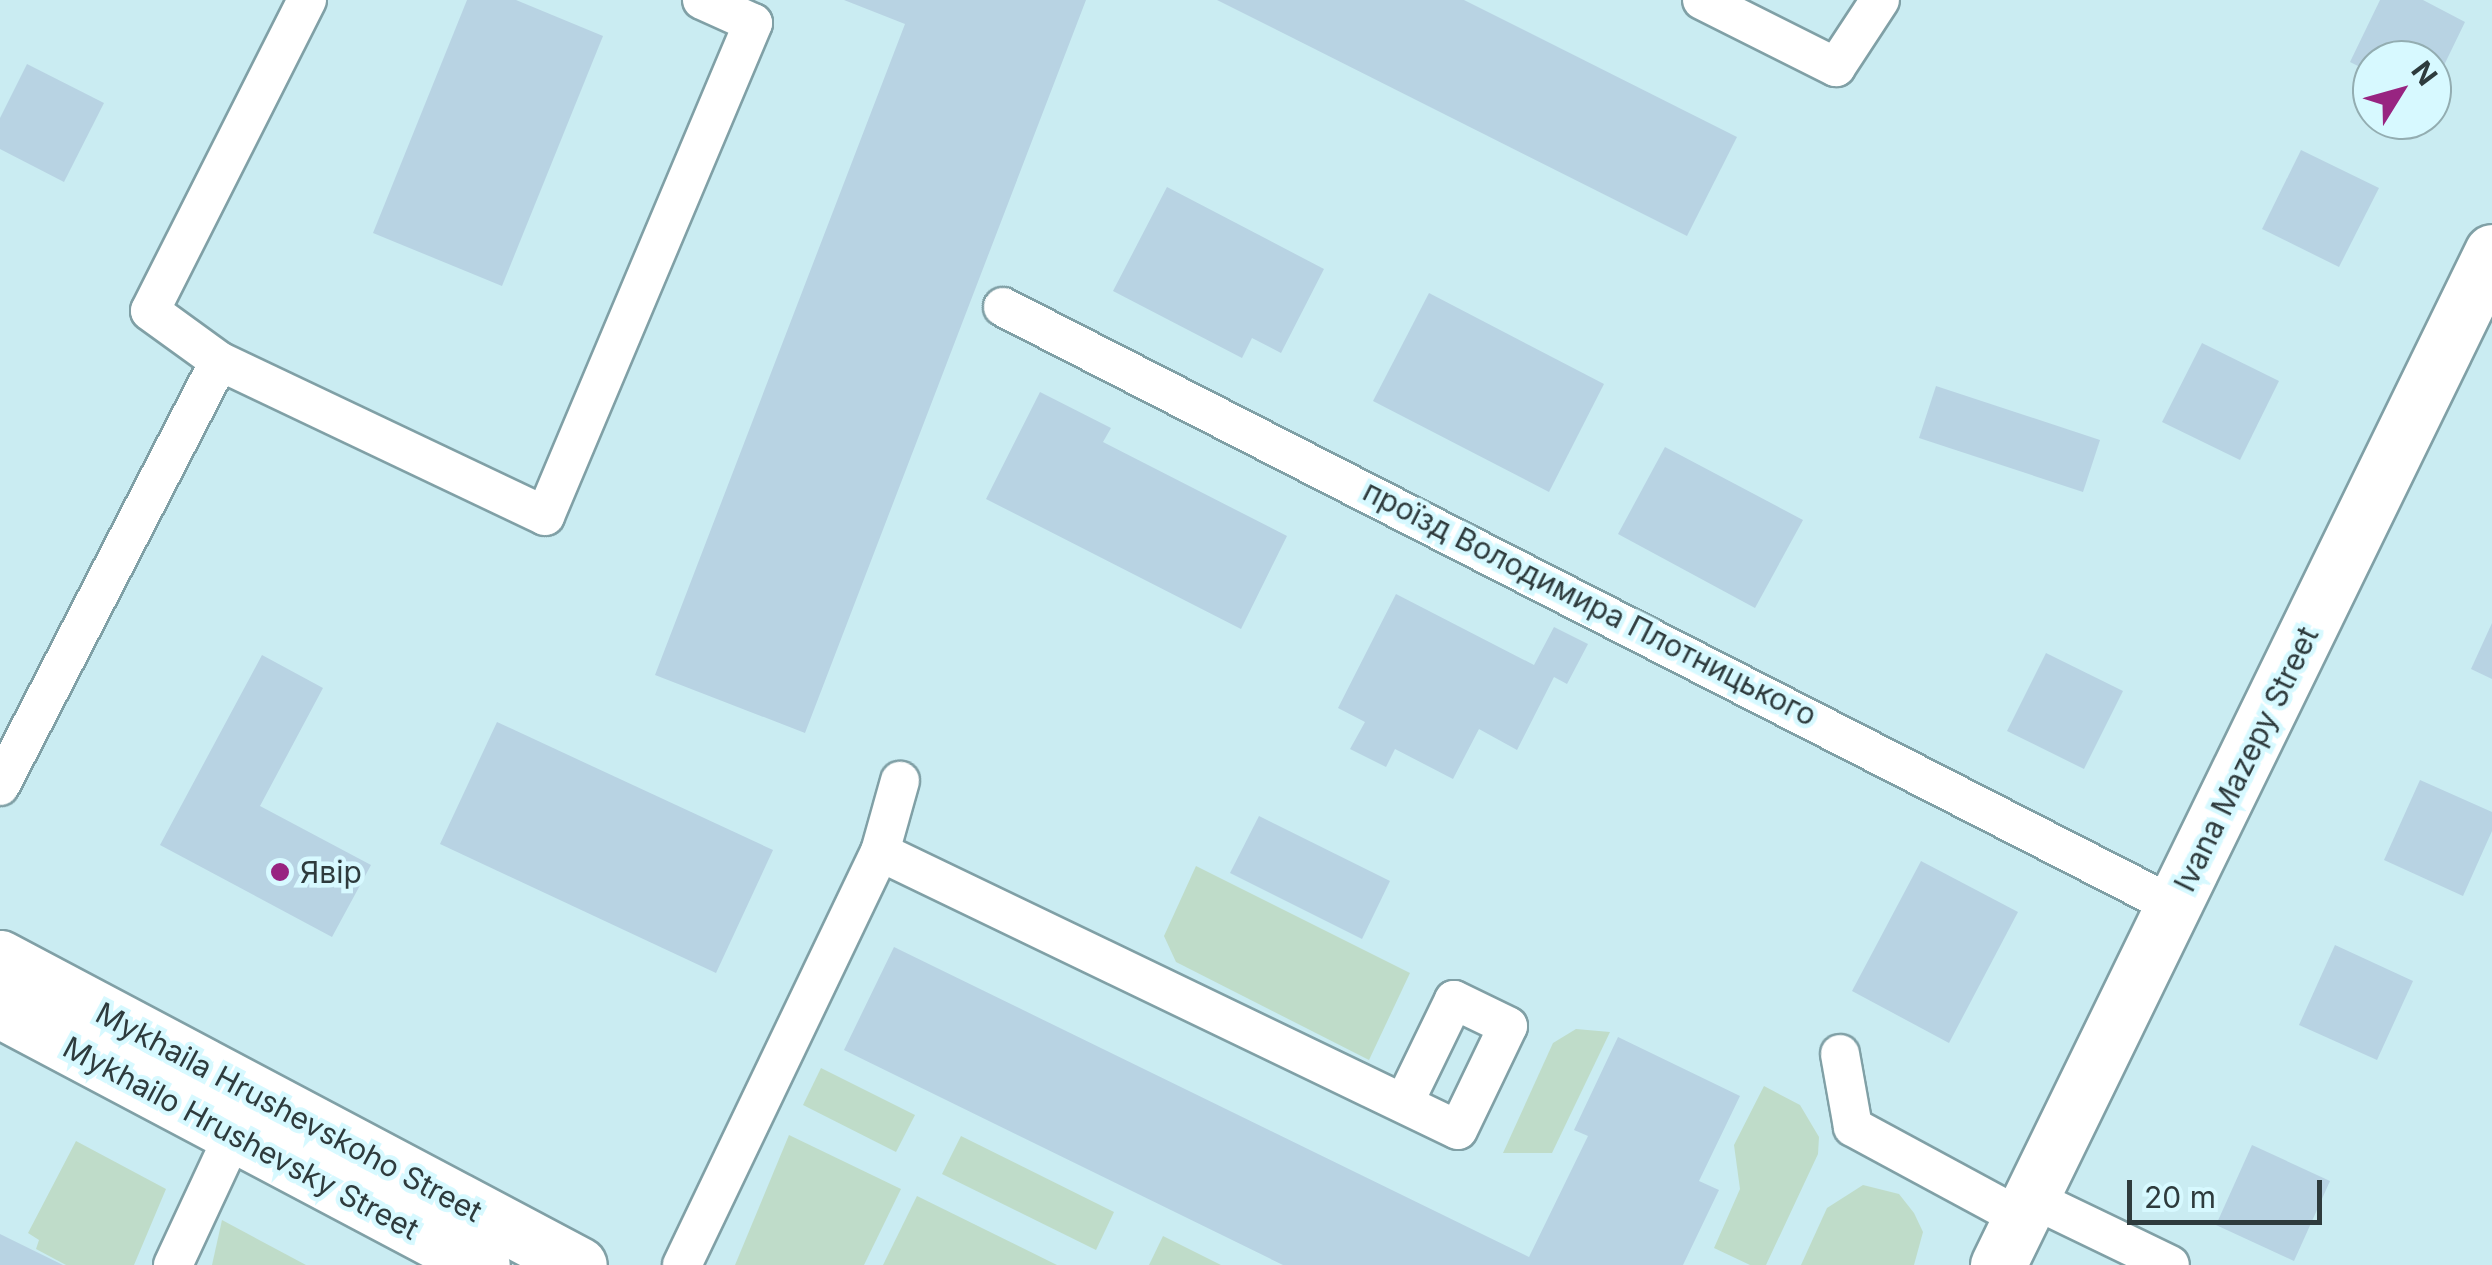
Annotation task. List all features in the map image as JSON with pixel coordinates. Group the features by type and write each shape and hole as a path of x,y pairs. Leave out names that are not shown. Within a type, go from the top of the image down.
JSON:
{"main road":[{"name":"Ivana Mazepy Street","path":"2017,1227 2492,252"},
{"name":"Mykhaila Hrushevskoho Street","path":"0,958 579,1265"},
{"name":"Mykhailo Hrushevsky Street","path":"0,1010 482,1265"}],"lane":[{"path":"308,0 150,311 220,361 545,516 753,23 702,0"},
{"path":"1702,0 1836,67 1880,0"},
{"name":"проїзд Володимира Плотницького","path":"1002,307 2174,906"},
{"path":"0,786 220,361"},
{"path":"682,1265 880,852 900,781"},
{"path":"880,852 1404,1103"},
{"path":"1840,1054 1853,1127 2017,1227 2170,1265"},
{"path":"173,1265 234,1134"}],"green space":[{"path":"1196,866 1410,973 1369,1060 1176,962 1164,936"},
{"path":"1576,1029 1610,1032 1552,1153 1503,1153 1553,1043"},
{"path":"821,1068 915,1115 896,1152 803,1105"},
{"path":"1764,1086 1800,1105 1819,1137 1818,1154 1766,1265 1750,1265 1714,1248 1740,1189 1734,1145"},
{"path":"789,1135 901,1189 864,1265 735,1265"},
{"path":"961,1136 1114,1212 1096,1250 942,1174"},
{"path":"76,1141 166,1189 134,1265 66,1265 36,1249 39,1240 28,1233"},
{"path":"1863,1185 1899,1194 1914,1213 1923,1232 1914,1265 1801,1265 1827,1208"},
{"path":"917,1196 1057,1265 883,1265"},
{"path":"222,1220 306,1265 212,1265"},
{"path":"1163,1236 1221,1265 1149,1265"}],"building":[{"path":"467,0 516,0 603,36 502,286 373,233"},
{"path":"844,0 1086,0 805,733 655,675 905,24"},
{"path":"1217,0 1464,0 1737,137 1687,236"},
{"path":"2380,0 2423,0 2465,22 2452,49 2452,40 2361,40"},
{"path":"27,64 104,103 64,182 0,149 0,118"},
{"path":"2301,150 2379,188 2339,267 2262,229"},
{"path":"1167,187 1324,269 1281,353 1252,338 1242,358 1113,291"},
{"path":"1429,293 1604,384 1549,492 1373,401"},
{"path":"2202,343 2279,381 2240,460 2162,422"},
{"path":"1936,386 2100,440 2083,492 1919,438"},
{"path":"1040,392 1111,428 1103,442 1287,536 1241,629 986,499"},
{"path":"1665,447 1803,520 1755,608 1618,534"},
{"path":"1396,594 1534,665 1554,627 1588,644 1567,684 1554,677 1517,750 1479,729 1453,779 1395,749 1386,767 1350,749 1365,722 1338,708"},
{"path":"2492,623 2492,679 2471,669"},
{"path":"2046,653 2123,691 2084,769 2007,731"},
{"path":"262,655 323,688 260,806 371,865 332,937 160,845"},
{"path":"497,722 773,850 716,973 440,844"},
{"path":"2420,780 2492,812 2492,831 2463,896 2384,860"},
{"path":"1259,816 1390,881 1362,939 1230,873"},
{"path":"1921,861 2018,912 1949,1043 1852,991"},
{"path":"2335,945 2413,981 2377,1060 2299,1025"},
{"path":"894,947 1529,1257 1588,1136 1574,1130 1618,1037 1740,1096 1699,1181 1719,1190 1683,1265 1283,1265 844,1050"},
{"path":"2252,1145 2330,1181 2294,1261 2216,1225"},
{"path":"0,1234 63,1265 0,1265"}],"place":[{"name":"Явір","path":"280,872"}]}
